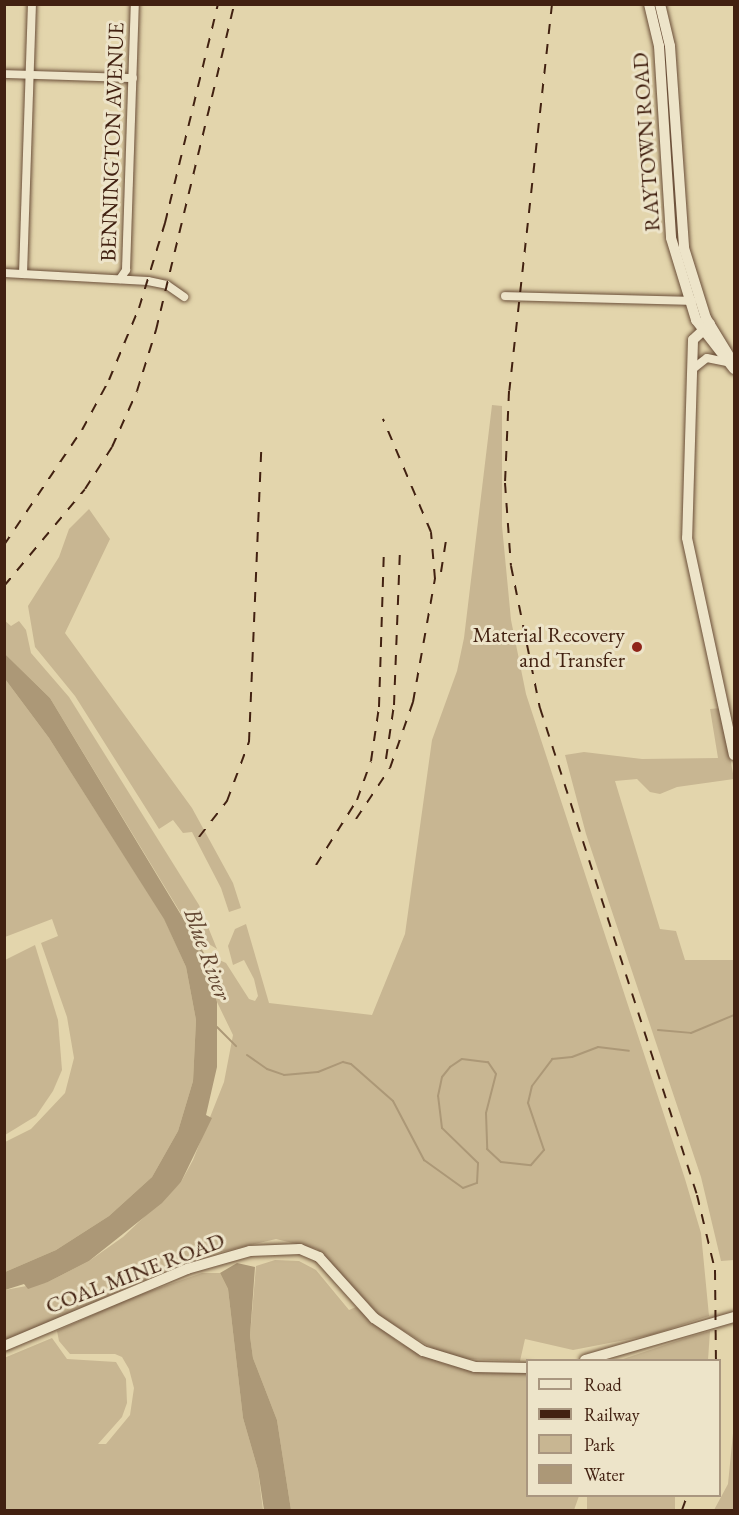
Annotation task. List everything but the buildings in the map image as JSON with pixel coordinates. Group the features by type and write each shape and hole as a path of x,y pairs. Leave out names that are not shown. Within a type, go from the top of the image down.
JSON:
{"street":[{"path":"23,274 32,4"},
{"name":"BENNINGTON AVENUE","path":"120,279 126,270 135,4"},
{"name":"RAYTOWN ROAD","path":"649,4 664,45"},
{"name":"RAYTOWN ROAD","path":"660,4 670,164 671,238 688,301 732,365"},
{"path":"4,74 133,78"},
{"name":"RAYTOWN ROAD","path":"670,164 681,231 706,326"},
{"path":"4,273 120,279 167,285 184,297"},
{"path":"505,296 699,300"},
{"path":"706,326 693,340 694,368 687,538 735,755"},
{"path":"694,368 707,358 732,365"},
{"name":"COAL MINE ROAD","path":"4,1346 188,1269 250,1251 289,1249 319,1257 374,1318 423,1351 466,1365 526,1368"},
{"path":"588,1359 735,1317"}],"green space":[{"path":"492,405 502,406 502,526 511,620 526,694 701,1233 709,1316 651,1335 573,1350 525,1339 520,1361 466,1359 437,1351 381,1317 317,1249 276,1239 192,1259 5,1342 5,1290 48,1282 89,1261 123,1237 181,1182 193,1160 224,1082 233,1035 217,1002 204,953 226,963 249,999 255,1001 258,996 254,979 244,960 233,965 228,946 235,929 246,924 269,1003 372,1015 405,934 432,740 457,671 464,638"},
{"path":"89,509 110,539 65,633 192,808 233,883 241,908 229,912 221,888 192,832 183,833 173,820 159,829 75,696 35,647 28,606 59,557 69,529"},
{"path":"4,620 11,626 19,621 26,630 31,653 69,697 199,905 217,949 194,935 50,698 5,654"},
{"path":"5,679 49,738 164,918 186,967 196,1020 193,1081 178,1131 152,1177 109,1216 56,1250 5,1272 5,1142 31,1129 65,1093 74,1058 67,1017 41,943 58,936 52,919 5,937"},
{"path":"721,708 734,779 677,787 660,794 650,792 637,779 615,781 660,929 676,931 685,960 734,960 734,1260 721,1261 701,1177 586,834 565,755 584,752 642,759 718,758 710,709"},
{"path":"35,945 58,1020 62,1070 53,1091 36,1116 5,1135 5,960"},
{"path":"275,1260 299,1261 316,1270 349,1310 356,1307 398,1342 442,1363 476,1372 526,1373 526,1497 579,1497 574,1510 291,1510 277,1420 253,1358 250,1336 256,1266"},
{"path":"202,1273 220,1273 228,1289 243,1418 258,1470 263,1510 5,1510 4,1358 52,1338 67,1359 116,1362 126,1379 127,1403 122,1417 98,1444 106,1444 130,1415 134,1388 129,1369 122,1357 115,1354 70,1354 59,1341 57,1331 130,1298"},
{"path":"710,1331 708,1359 623,1359"},
{"path":"734,1423 734,1510 714,1510 728,1484"},
{"path":"587,1497 675,1497 675,1510 587,1510"}],"water":[{"name":"Blue River","path":"5,654 50,698 204,953 217,1002 217,1067 206,1115 212,1118 181,1182 162,1203 89,1261 48,1282 28,1289 24,1284 5,1290 5,1272 56,1250 109,1216 152,1177 178,1131 193,1081 196,1020 186,967 164,919 49,738 5,679"},
{"path":"237,1263 255,1267 250,1336 253,1358 277,1420 291,1510 264,1510 258,1470 243,1418 228,1289 220,1273"}],"waterway":[{"path":"658,1030 691,1033 734,1015"},
{"path":"217,1027 236,1046"},
{"path":"247,1055 267,1069 284,1075 318,1072 343,1062 351,1064 393,1101 424,1160 463,1188 477,1183 478,1163 442,1128 438,1096 442,1077 450,1067 462,1059 488,1062 496,1074 486,1113 487,1149 501,1162 531,1165 544,1150 528,1103 532,1086 552,1059 572,1057 598,1047 629,1051"}],"railway":[{"path":"4,545 82,430 109,380 139,308 165,223 218,4"},
{"path":"4,586 85,489 112,447 137,391 156,330 234,4"},
{"path":"552,4 509,391 505,483 511,566 540,708 697,1195 715,1270 716,1359"},
{"path":"356,819 390,768 413,702 435,579 431,532 383,419"},
{"path":"199,837 227,801 249,742 261,450"},
{"path":"441,572 447,534"},
{"path":"386,759 394,705 400,548"},
{"path":"316,865 357,800 371,761 379,707 384,552"},
{"path":"682,1510 687,1497"}],"place":[{"name":"Material Recovery and Transfer","path":"637,647"}]}
